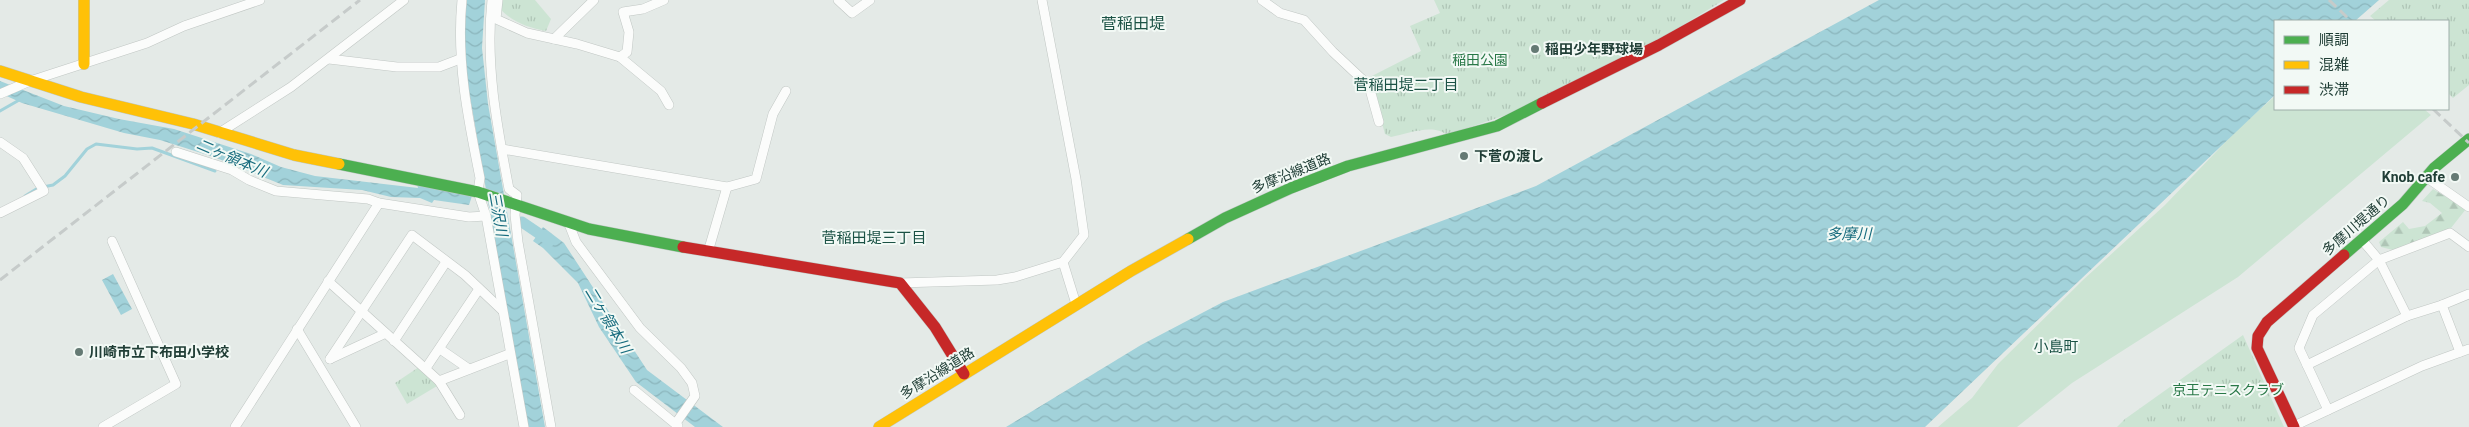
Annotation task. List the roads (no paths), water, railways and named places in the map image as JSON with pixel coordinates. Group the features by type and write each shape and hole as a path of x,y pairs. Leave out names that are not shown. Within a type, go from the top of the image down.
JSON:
{"street":[{"path":"84,0 84,64"},
{"path":"0,94 25,83 147,43 184,26 260,0"},
{"path":"219,133 329,59 404,0"},
{"path":"462,0 459,33 460,59 481,193 509,354 524,427"},
{"path":"492,0 489,26 490,73 509,189 517,195 513,203 518,242 551,427"},
{"path":"498,0 496,19 527,33 620,57 661,91 669,105"},
{"path":"554,39 594,0"},
{"path":"620,57 627,52 629,32 623,12 643,9 664,0"},
{"path":"838,0 852,13 870,0"},
{"path":"0,71 25,83 193,124 294,156 481,193 569,224 708,252 900,283 997,280 1015,277 1063,262 1084,236 1076,179 1042,0"},
{"path":"1262,0 1280,13 1304,20 1333,52 1369,86 1379,122"},
{"name":"多摩沿線道路","path":"879,427 1076,304 1225,218 1283,191 1348,166 1497,126 1659,45 1740,0"},
{"path":"329,59 397,67 439,66 460,59"},
{"path":"502,148 727,186 756,179 773,114 786,91"},
{"name":"多摩川堤通り","path":"2294,427 2258,352 2256,341 2260,331 2267,322 2403,204 2426,177 2469,138"},
{"path":"0,142 23,158 44,191 0,213"},
{"path":"176,152 207,160 276,191 368,199 379,203 469,217 486,216"},
{"path":"2426,177 2468,206"},
{"path":"708,252 727,186"},
{"path":"235,427 379,203"},
{"path":"569,224 576,242 640,328 680,368 692,383 694,396 678,425 634,390"},
{"path":"2328,410 2299,348 2313,315 2379,260 2450,233 2469,247"},
{"path":"330,359 412,234 502,310"},
{"path":"2362,240 2379,260 2407,316"},
{"path":"103,427 176,384 112,241"},
{"path":"394,341 446,262"},
{"path":"1063,262 1076,304"},
{"path":"328,281 384,334 439,381 460,415"},
{"path":"900,283 935,327 964,374"},
{"path":"426,368 479,289"},
{"path":"2306,365 2407,316 2469,294"},
{"path":"2294,427 2422,366 2465,350 2442,305"},
{"path":"297,330 356,427"},
{"path":"319,368 330,359 384,334"},
{"path":"440,349 469,369"},
{"path":"439,381 509,354"}],"water":[{"name":"三沢川","path":"467,0 485,0 482,48 488,104 545,427 527,427 465,68 463,32"},
{"name":"多摩川","path":"1879,0 2379,0 2356,20 2274,20 2274,96 1925,427 1006,427 1141,345 1223,302 1536,186"},
{"path":"0,81 64,106 174,129 251,154 281,167 315,176 418,188 417,184 472,196 469,205 434,200 432,203 420,198 391,197 362,190 283,185 214,157 160,140 124,133 22,103 0,93"},
{"path":"543,227 564,243 647,370 723,427 695,427 636,382 599,327 578,283 543,248 533,241"},
{"path":"113,274 132,309 121,315 102,280"}],"waterway":[{"path":"0,111 21,99"},
{"path":"25,196 38,188 53,185 65,176 87,149 96,144 137,149 152,148 215,171"},
{"name":"二ヶ領本川","path":"522,222 550,241"}],"railway":[{"path":"0,280 360,0"},
{"path":"2329,0 2350,20"},
{"path":"2434,110 2469,143"}],"place":[{"name":"稲田少年野球場","path":"1535,49"},
{"name":"下菅の渡し","path":"1464,156"},
{"name":"Knob cafe","path":"2455,177"},
{"name":"川崎市立下布田小学校","path":"79,352"}],"district":[{"name":"菅稲田堤","path":"1133,23"},
{"name":"菅稲田堤二丁目","path":"1406,85"},
{"name":"菅稲田堤三丁目","path":"874,238"},
{"name":"小島町","path":"2056,347"}],"park label":[{"name":"稲田公園","path":"1480,60"},
{"name":"京王テニスクラブ","path":"2228,390"}]}
